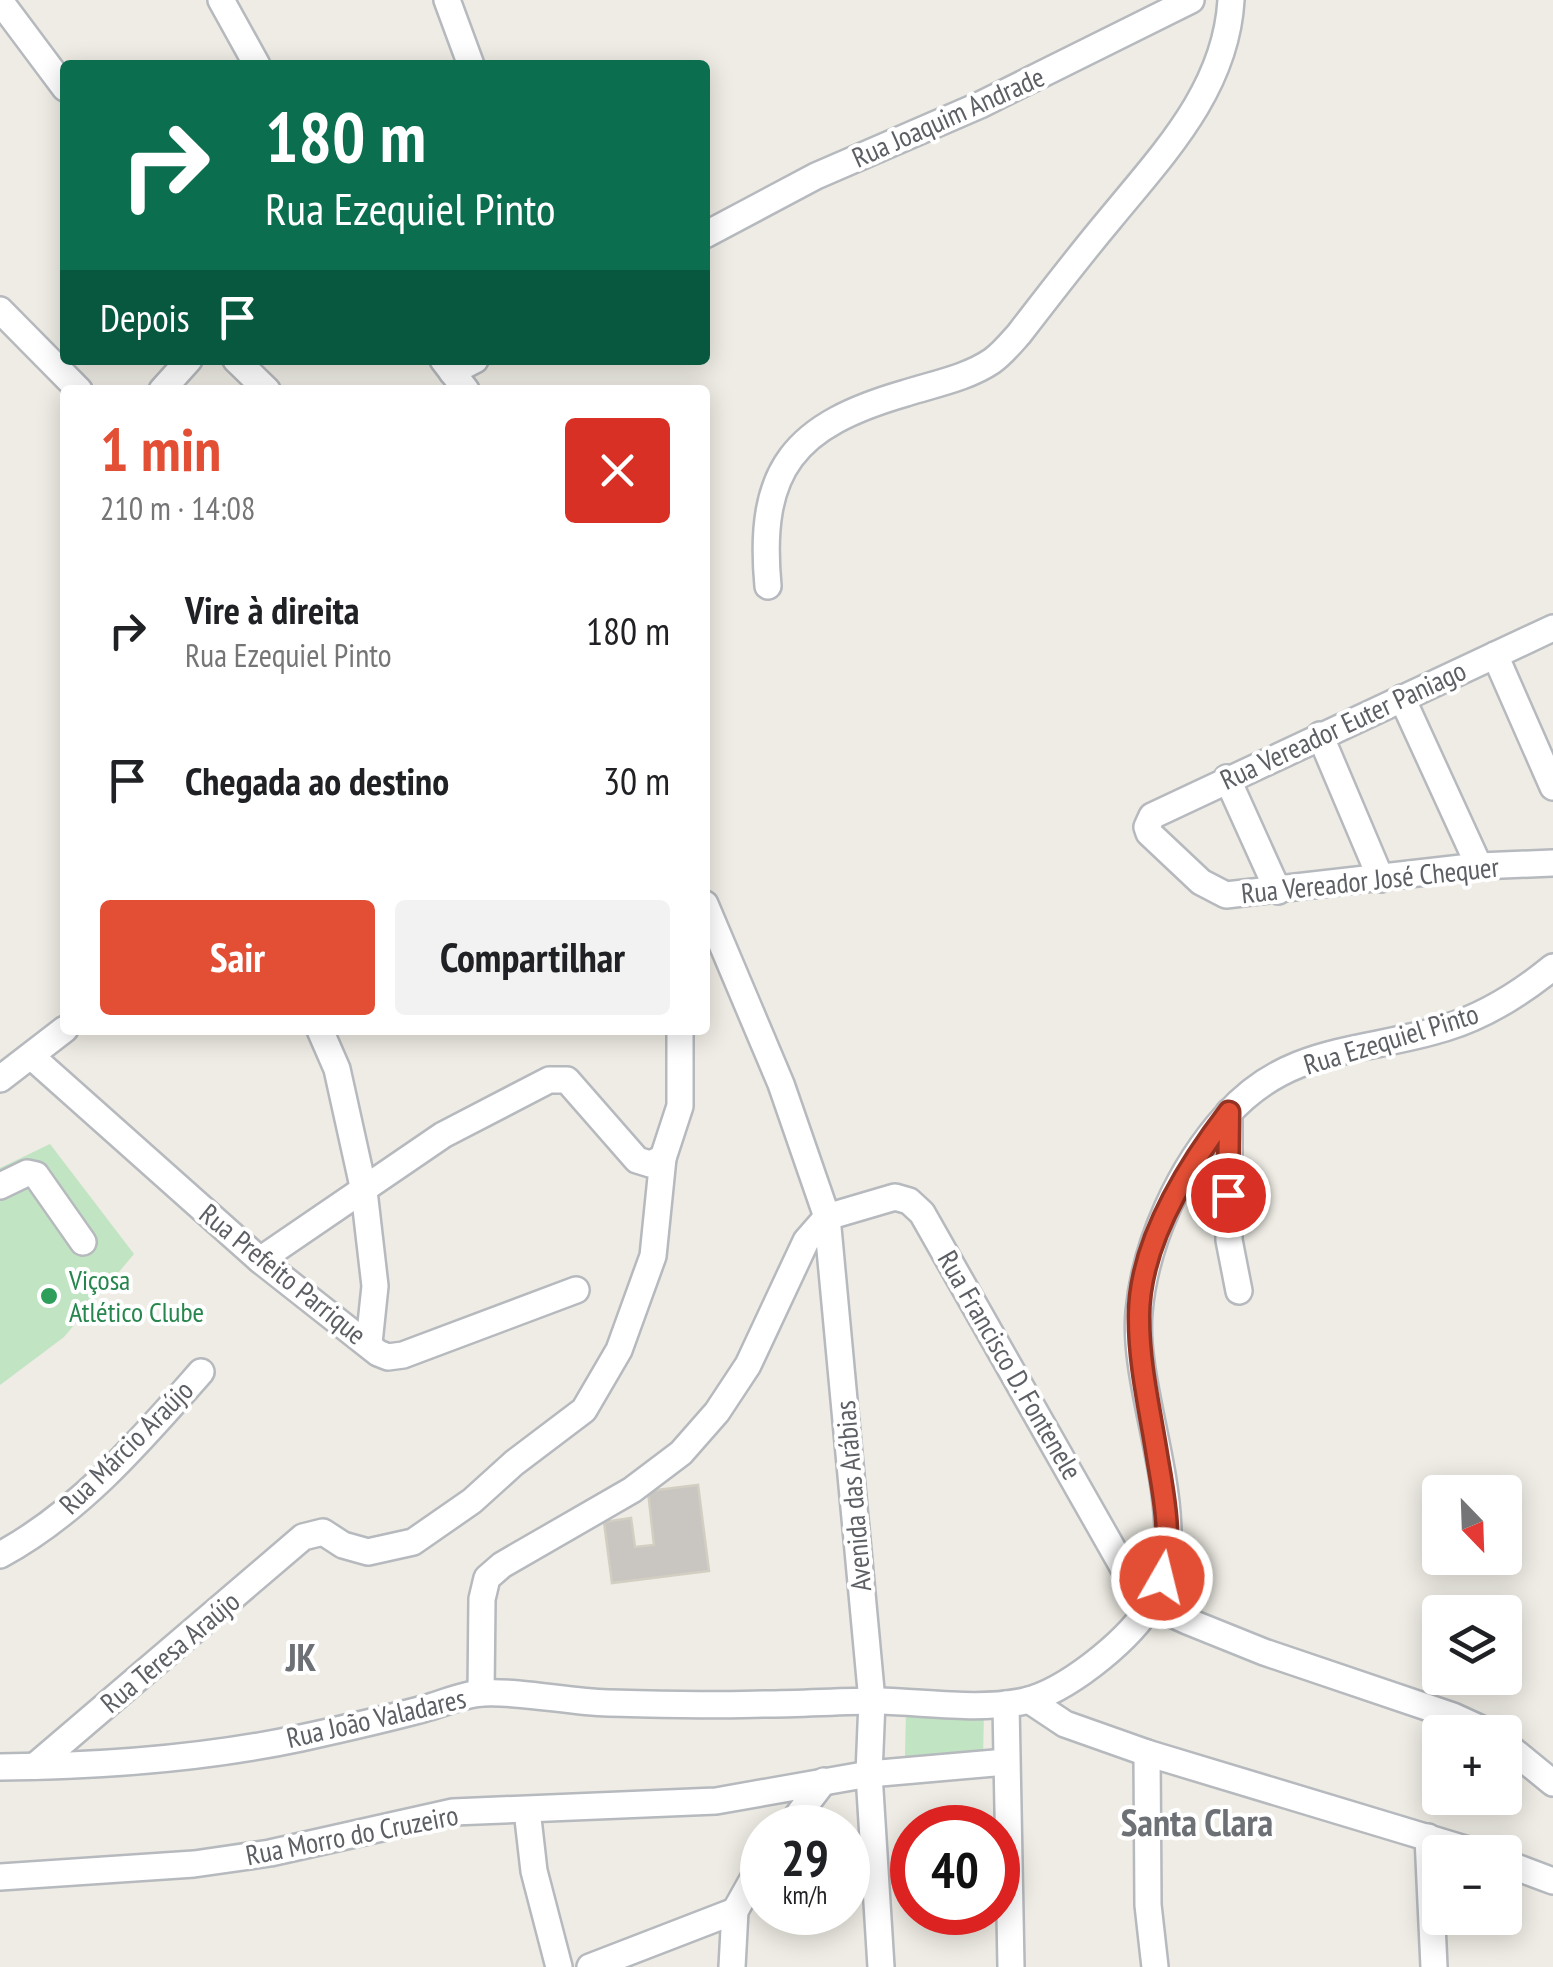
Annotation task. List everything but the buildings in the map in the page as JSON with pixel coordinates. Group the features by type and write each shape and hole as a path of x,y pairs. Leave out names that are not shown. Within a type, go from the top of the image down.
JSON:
{"street":[{"path":"0,0 60,81"},
{"path":"221,0 254,60"},
{"path":"447,0 469,60"},
{"name":"Rua Joaquim Andrade","path":"710,232 816,176 980,106 1191,0"},
{"path":"768,586 764,545 767,512 783,471 808,437 838,416 960,377 993,360 1006,347 1181,132 1210,86 1230,18 1231,0"},
{"path":"0,310 74,385"},
{"path":"166,385 184,365"},
{"path":"241,365 261,385"},
{"name":"Rua Vereador Euter Paniago","path":"1149,833 1147,821 1152,816 1553,628"},
{"path":"1495,655 1553,787"},
{"path":"1402,698 1479,866"},
{"path":"1320,735 1381,879"},
{"path":"1227,778 1278,890"},
{"name":"Rua Vereador José Chequer","path":"1149,833 1201,882 1226,894 1479,866 1553,863"},
{"name":"Avenida das Arábias","path":"710,916 780,1084 827,1217 872,1701 869,1774 881,1967"},
{"name":"Rua Ezequiel Pinto","path":"1152,1605 1168,1554 1168,1522 1138,1316 1149,1259 1180,1181 1229,1112 1270,1079 1342,1049 1441,1030 1479,1016 1532,984 1553,966"},
{"path":"0,1079 60,1032"},
{"path":"322,1035 337,1069 364,1191 375,1286 369,1343"},
{"path":"260,1260 443,1135 549,1080 568,1080 637,1160 650,1164 663,1158 680,1106 680,1035"},
{"name":"Rua Prefeito Parrique","path":"30,1056 260,1260 378,1353 388,1357 403,1355 576,1290"},
{"path":"1229,1112 1230,1240 1239,1291"},
{"name":"Rua Teresa Araújo","path":"35,1766 303,1537 323,1532 344,1545 368,1552 413,1542 472,1501 514,1463 584,1410 619,1350 652,1256 663,1158"},
{"path":"0,1186 27,1173 36,1175 83,1242"},
{"name":"Rua Francisco D. Fontenele","path":"827,1217 895,1197 909,1201 922,1213 1131,1581 1152,1605"},
{"path":"481,1693 482,1599 488,1578 632,1490 681,1454 717,1412 748,1365 806,1241 827,1217"},
{"name":"Rua Márcio Araújo","path":"0,1554 23,1542 82,1497 155,1425 201,1372"},
{"path":"1018,1702 1049,1694 1078,1674 1118,1641 1152,1605 1264,1652 1450,1715"},
{"name":"Rua João Valadares","path":"0,1766 124,1763 276,1742 366,1724 481,1693 600,1702 1018,1702"},
{"path":"1018,1702 1065,1724 1147,1752 1422,1835"},
{"path":"1011,1967 1006,1762 1018,1702"},
{"path":"1147,1752 1148,1904 1155,1967"},
{"path":"1522,1758 1553,1783"},
{"name":"Rua Morro do Cruzeiro","path":"0,1877 194,1864 270,1854 453,1812 716,1801 869,1774 1006,1762"},
{"path":"806,1805 824,1781"},
{"path":"527,1810 534,1871 559,1967"},
{"path":"1522,1868 1553,1880"},
{"path":"732,1967 736,1911 740,1904"},
{"path":"590,1967 736,1911"},
{"path":"1433,1935 1434,1967"}],"green space":[{"name":"Viçosa Atlético Clube","path":"50,1144 134,1254 64,1337 0,1385 0,1168"},
{"path":"906,1711 984,1712 983,1757 905,1756"}],"place":[{"name":"Viçosa Atlético Clube","path":"49,1296"}],"district":[{"name":"JK","path":"301,1658"},
{"name":"Santa Clara","path":"1197,1823"}],"route":[{"path":"1162,1578 1168,1554 1168,1522 1138,1316 1149,1259 1180,1181 1229,1112 1228,1195"}]}
